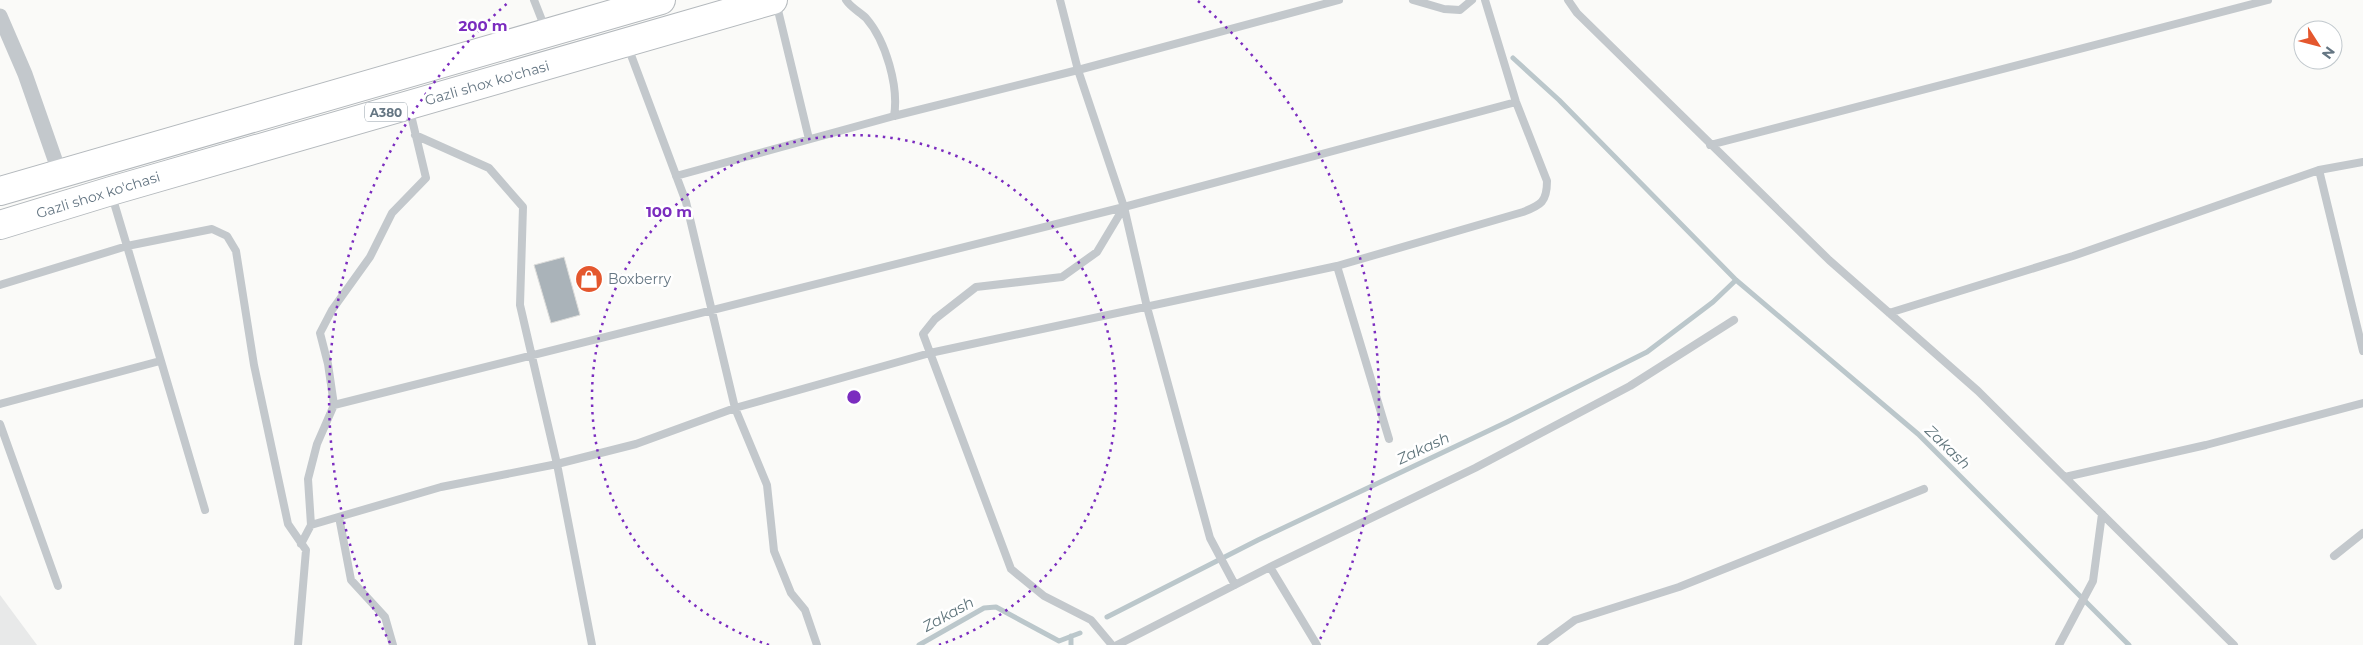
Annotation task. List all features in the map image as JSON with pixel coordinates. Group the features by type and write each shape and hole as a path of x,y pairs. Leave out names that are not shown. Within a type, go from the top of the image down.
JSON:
{"highway":[{"name":"A380","path":"0,191 661,0"},
{"name":"Gazli shox ko'chasi","path":"0,225 111,191 774,0"}],"street":[{"path":"0,16 25,74 60,174"}],"lane":[{"path":"534,0 547,34"},
{"path":"774,0 810,139"},
{"path":"846,0 867,19 888,58 896,94 894,116"},
{"path":"1060,0 1078,70 1124,207 1147,307 1210,538 1234,585"},
{"path":"676,176 894,116 1078,70 1339,0"},
{"path":"1412,0 1444,9 1460,10 1472,0"},
{"path":"311,525 441,487 557,464 636,444 735,408 930,353 1337,266 1538,206 1547,195 1547,181 1516,102 1485,0"},
{"path":"1568,0 1577,13 1710,145 1829,260 1978,391 2234,645"},
{"path":"1710,145 2268,0"},
{"path":"626,43 686,202 710,311 735,408 767,485 774,551 791,593 805,610 816,645"},
{"path":"334,405 1124,207 1516,102"},
{"path":"301,544 311,525 308,479 317,444 334,405 328,364 320,334 332,310 370,257 392,213 426,178 409,105"},
{"path":"415,135 489,168 523,206 520,305 557,464 592,645"},
{"path":"1889,313 2073,256 2319,170 2363,162"},
{"path":"2319,170 2363,350"},
{"path":"111,191 205,510"},
{"path":"1112,645 1091,620 1044,596 1011,569 923,334 935,319 976,287 1062,277 1097,252 1124,207"},
{"path":"0,285 127,246 212,229 227,236 236,250 254,365 288,524 306,550 298,645"},
{"path":"1337,266 1388,438"},
{"path":"1117,645 1270,567 1474,468 1622,390 1734,320"},
{"path":"0,404 160,361"},
{"path":"2065,477 2206,445 2363,403"},
{"path":"0,424 58,586"},
{"path":"1541,645 1576,620 1679,587 1924,489"},
{"path":"2059,645 2093,581 2102,514"},
{"path":"339,517 351,580 385,617 393,645"},
{"path":"2334,556 2363,532"},
{"path":"1270,567 1317,645"}],"shaded area":[{"path":"0,595 37,645 0,645"}],"building":[{"path":"564,257 580,315 551,323 534,265"}],"waterway":[{"name":"Zakash","path":"1513,58 1559,100 1736,280 1918,434 2129,645"},
{"name":"Zakash","path":"1107,617 1258,540 1507,422 1647,352 1713,302 1736,280"},
{"name":"Zakash","path":"919,645 984,608 996,607 1059,641 1080,633"},
{"name":"Zakash","path":"1071,636 1071,645"}],"place":[{"name":"Boxberry","path":"589,279"}]}
